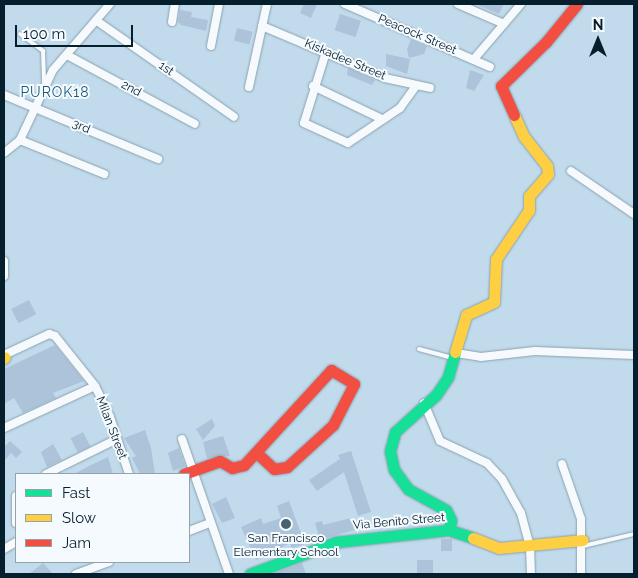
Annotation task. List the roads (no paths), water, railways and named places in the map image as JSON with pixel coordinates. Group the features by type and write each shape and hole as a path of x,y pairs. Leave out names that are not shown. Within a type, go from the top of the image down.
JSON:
{"street":[{"path":"4,153 20,140 44,84 110,4"},
{"path":"172,22 175,4"},
{"path":"211,46 219,4"},
{"path":"249,87 266,4"},
{"name":"Peacock Street","path":"345,4 490,67"},
{"path":"458,4 504,24"},
{"path":"474,59 521,4"},
{"path":"449,530 451,520 446,510 408,489 394,470 390,452 395,432 424,403 436,395 455,356 466,316 494,302 496,259 529,210 529,196 548,171 524,137 501,86 546,42 576,4"},
{"name":"1st","path":"97,21 234,117"},
{"name":"Kiskadee Street","path":"262,26 385,78 430,88"},
{"path":"326,52 313,86 304,123 348,143 400,108 416,86"},
{"name":"2nd","path":"67,55 195,124"},
{"path":"313,86 382,119"},
{"name":"3rd","path":"4,95 158,159"},
{"path":"20,140 104,174"},
{"path":"571,171 634,214"},
{"path":"4,261 7,269 4,276"},
{"name":"Milan Street","path":"4,357 49,334 55,336 94,386 117,439 129,473"},
{"path":"455,356 481,357 536,351 634,355"},
{"path":"182,439 188,473 220,462 232,468 244,465 258,454 331,370 354,384 333,425 287,467 274,469 258,454"},
{"path":"4,428 94,386"},
{"path":"424,403 440,441 487,462 502,479 521,513 530,547 531,574"},
{"path":"48,473 117,439"},
{"path":"562,464 578,503 583,543 580,574"},
{"path":"190,478 230,574"},
{"path":"190,531 210,523"},
{"name":"Via Benito Street","path":"250,574 336,542 449,530 499,548 583,543"},
{"path":"4,549 15,543"},
{"path":"76,574 106,563"}],"lane":[{"path":"20,34 43,50 44,84"},
{"path":"419,350 455,356"},
{"path":"583,543 634,534"}],"place":[{"name":"San Francisco Elementary School","path":"286,524"}],"district":[{"name":"PUROK18","path":"55,92"}]}
